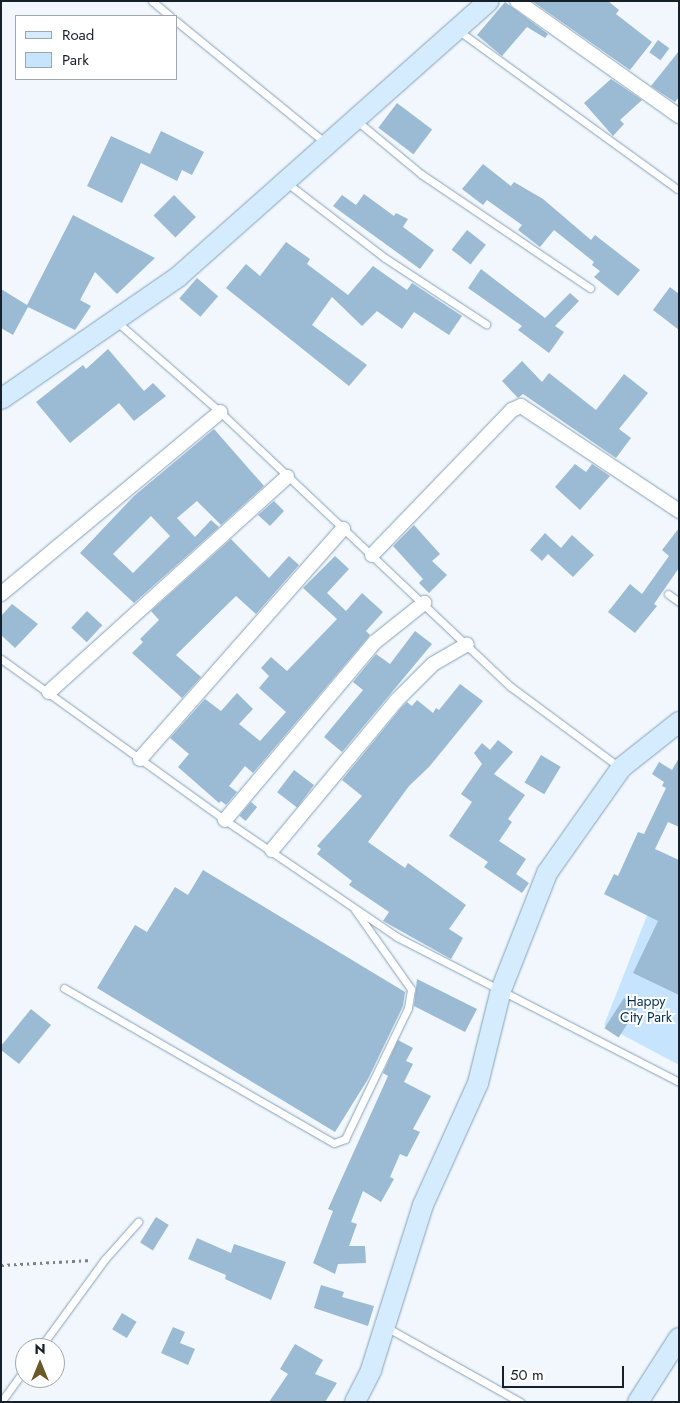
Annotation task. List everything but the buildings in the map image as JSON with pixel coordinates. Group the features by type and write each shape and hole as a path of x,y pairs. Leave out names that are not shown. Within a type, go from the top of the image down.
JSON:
{"street":[{"path":"1,399 117,322 179,276 489,1"},
{"path":"517,1 679,116"},
{"path":"372,554 512,410 521,406 679,511"},
{"path":"1,594 220,412"},
{"path":"49,692 288,477"},
{"path":"140,759 343,529"},
{"path":"225,820 375,642 424,603"},
{"path":"272,850 396,700 433,664 467,644"},
{"path":"354,1402 371,1370 423,1205 478,1083 501,990 547,873 620,768 679,722"},
{"path":"638,1402 679,1338"}],"lane":[{"path":"152,1 169,15"},
{"path":"178,23 328,144"},
{"path":"457,30 677,189"},
{"path":"354,119 421,174 590,288"},
{"path":"285,181 385,258 486,324"},
{"path":"117,322 220,412 511,687 620,768"},
{"path":"668,594 679,602"},
{"path":"1,659 225,820 272,850 397,937 679,1082"},
{"path":"64,988 334,1143 345,1139 408,1008 411,990 352,906"},
{"path":"47,1338 105,1259 138,1222"},
{"path":"386,1327 520,1402"},
{"path":"1,1402 15,1383"}],"path":[{"path":"1,1265 105,1259"}],"green space":[{"name":"Happy City Park","path":"650,908 679,922 679,1065 604,1025"}]}
